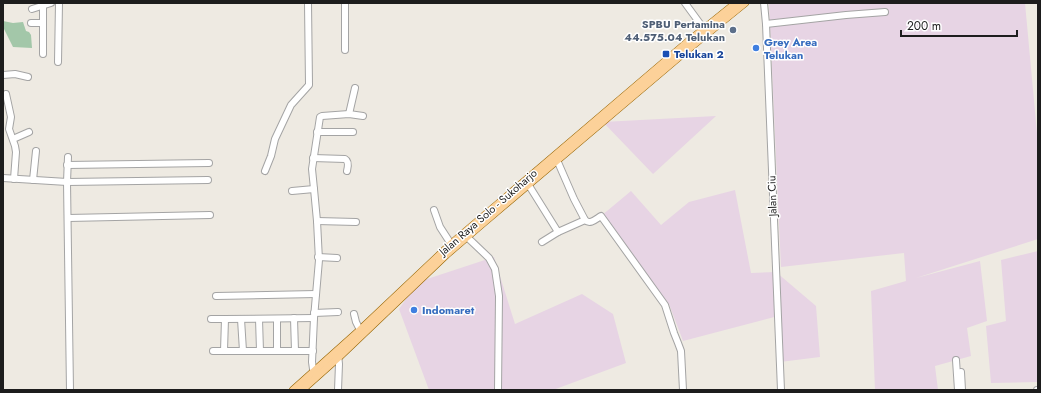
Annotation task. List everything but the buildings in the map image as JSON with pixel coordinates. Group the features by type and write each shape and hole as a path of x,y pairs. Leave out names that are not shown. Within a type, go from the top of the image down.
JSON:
{"main road":[{"path":"691,43 704,28 736,3"},
{"path":"691,43 745,3"},
{"name":"Jalan Raya Solo - Sukoharjo","path":"338,354 360,330 451,244 492,212 691,43"},
{"name":"Jalan Raya Solo - Sukoharjo","path":"492,212 557,160 668,62"},
{"name":"Jalan Raya Solo - Sukoharjo","path":"293,390 315,374 338,354 467,237 480,222"},
{"name":"Jalan Raya Solo - Sukoharjo","path":"302,390 315,374"}],"street":[{"path":"32,9 51,3"},
{"path":"58,62 59,3"},
{"path":"265,171 271,156 275,138 291,105 309,85 308,3"},
{"path":"344,3 346,50"},
{"path":"685,3 704,28"},
{"name":"Jalan Ciu","path":"764,3 781,390"},
{"path":"43,5 43,54"},
{"path":"766,24 885,12"},
{"path":"31,23 43,23"},
{"path":"3,75 15,74 28,77"},
{"path":"349,114 355,88"},
{"path":"7,94 10,117 9,129 16,146 14,179"},
{"path":"315,374 312,362 318,257 317,221 312,169 317,132 321,116 349,114 363,116"},
{"path":"13,139 29,132"},
{"path":"317,132 353,132"},
{"path":"33,180 36,151"},
{"path":"68,157 67,182 70,390"},
{"path":"313,158 345,159 348,163 348,171"},
{"path":"557,160 574,200 585,220 587,222 591,222 601,216 663,302 681,351 683,390"},
{"path":"68,165 209,163"},
{"path":"3,178 67,182 208,180"},
{"path":"528,184 558,232"},
{"path":"292,191 314,189"},
{"path":"434,210 440,227 451,244"},
{"path":"68,218 210,215"},
{"path":"542,242 558,232 585,220"},
{"path":"317,221 356,222"},
{"path":"467,237 489,258 495,270 499,296 498,390"},
{"path":"318,257 337,258"},
{"path":"216,296 316,294"},
{"path":"211,319 277,319 338,312"},
{"path":"354,314 360,330"},
{"path":"294,318 295,351"},
{"path":"224,351 225,319"},
{"path":"242,319 243,351"},
{"path":"259,319 260,351"},
{"path":"277,319 277,351"},
{"path":"213,351 313,351"},
{"path":"338,354 338,390"},
{"path":"956,360 958,390"},
{"path":"961,372 962,390"}],"shaded area":[{"path":"769,3 1025,3 1038,144 1038,239 916,278 980,261 987,321 967,328 971,356 935,366 938,390 875,390 871,291 906,281 904,253 781,267"},
{"path":"716,116 653,174 603,122"},
{"path":"735,190 751,273 776,272 816,306 820,357 780,362 778,316 683,341 669,304 601,216 631,191 661,225 689,202"},
{"path":"1038,251 1038,382 991,383 986,326 1006,321 1001,260"},
{"path":"494,257 515,324 582,294 613,314 626,363 553,390 429,390 399,309 418,282"}],"green space":[{"path":"3,21 13,23 23,22 26,31 31,35 32,48 13,47 4,29"}],"place":[{"name":"SPBU Pertamina 44.575.04 Telukan","path":"733,30"},
{"name":"Grey Area Telukan","path":"756,48"},
{"name":"Telukan 2","path":"666,54"},
{"name":"Indomaret","path":"414,310"}]}
